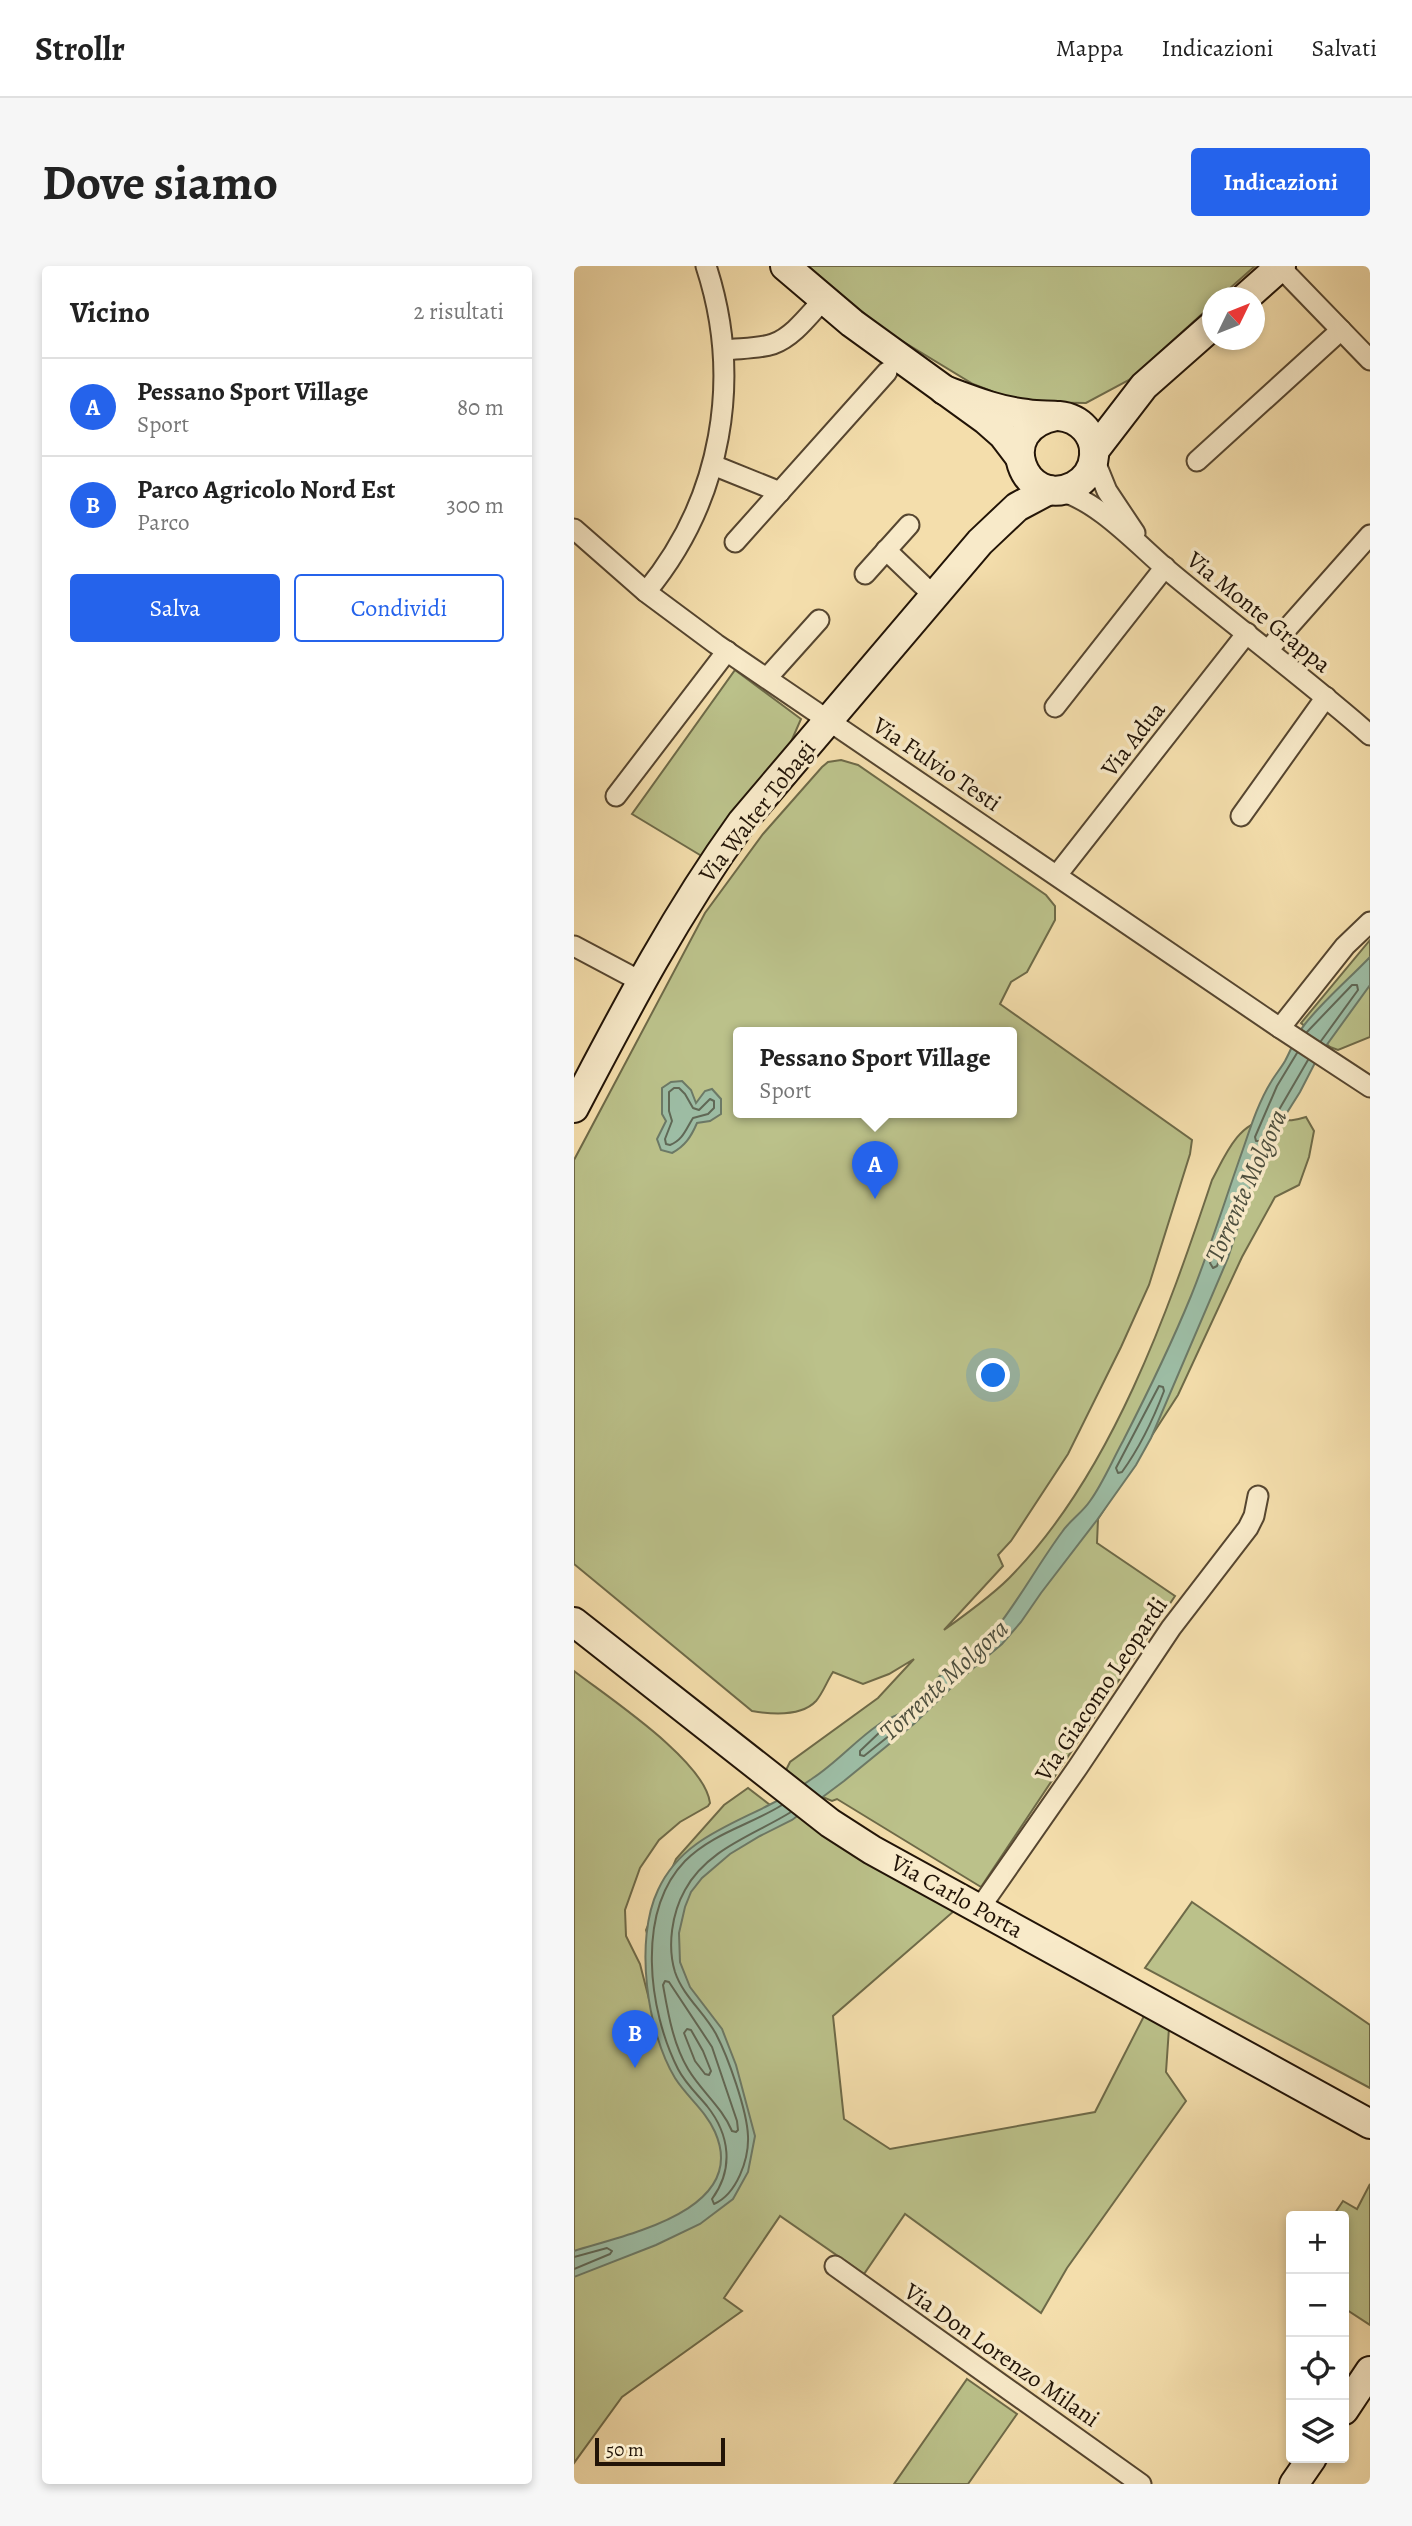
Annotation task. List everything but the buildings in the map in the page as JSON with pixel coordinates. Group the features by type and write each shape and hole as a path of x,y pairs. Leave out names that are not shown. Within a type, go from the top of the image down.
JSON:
{"street":[{"path":"646,592 684,537 699,507 719,440 724,405 724,350 717,305 706,266"},
{"path":"785,266 823,300 999,431 1036,484 1053,490 1079,484 1087,476 1094,455 1144,386"},
{"path":"1257,287 1281,266 1370,360"},
{"path":"724,350 762,347 777,342 823,300"},
{"path":"1197,461 1341,330"},
{"path":"1020,462 1020,444 1033,424 1044,418 1084,415 1104,408 1144,386 1202,336"},
{"path":"735,542 887,372"},
{"path":"944,390 1003,410 1030,415 1062,416 1079,423 1087,431 1094,455"},
{"name":"Via Monte Grappa","path":"1094,455 1110,496 1149,554"},
{"name":"Via Walter Tobagi","path":"980,542 1009,499 1020,462"},
{"path":"713,465 780,492"},
{"name":"Via Monte Grappa","path":"1053,490 1073,494 1088,502 1370,734"},
{"name":"Via Walter Tobagi","path":"574,1108 640,981 692,893 728,842 763,797 980,542 1017,507 1053,490"},
{"path":"865,574 909,525"},
{"path":"1268,649 1370,535"},
{"name":"Via Fulvio Testi","path":"577,537 727,651 1370,1087"},
{"path":"886,550 934,596"},
{"path":"1055,707 1165,567"},
{"path":"767,678 819,620"},
{"name":"Via Adua","path":"1057,875 1247,633"},
{"path":"616,796 727,651"},
{"path":"1241,816 1326,697"},
{"path":"1285,1031 1345,947 1370,922"},
{"path":"574,946 640,981"},
{"name":"Via Giacomo Leopardi","path":"979,1909 1079,1767 1171,1628 1248,1528 1254,1516 1258,1496"},
{"name":"Via Carlo Porta","path":"574,1622 830,1823 873,1850 1370,2124"},
{"name":"Via Don Lorenzo Milani","path":"835,2266 1141,2484"},
{"path":"1349,2402 1370,2371"},
{"path":"1294,2484 1309,2463"}],"shaded area":[{"path":"808,266 1255,266 1231,287 1202,287 1202,314 1129,380 1086,403 1020,402 973,384 884,330"},
{"path":"735,670 801,719 787,751 705,858 632,814"},
{"path":"841,760 858,765 1046,895 1055,906 1055,920 1027,972 1011,982 1000,1004 1192,1140 1149,1285 1068,1454 1011,1541 998,1555 1003,1566 944,1630 1014,1573 1049,1532 1080,1487 1133,1388 1176,1283 1212,1180 1233,1142 1248,1127 1267,1120 1306,1117 1314,1131 1309,1157 1299,1185 1275,1197 1242,1257 1178,1395 1098,1519 1097,1543 1175,1596 981,1887 837,1799 832,1801 799,1787 785,1772 790,1762 878,1698 914,1659 889,1674 863,1684 833,1672 816,1701 802,1710 776,1713 752,1711 574,1564 574,1160 705,913 763,834 828,762"},
{"path":"1370,940 1370,1037 1338,1050 1330,1047 1301,1023"},
{"path":"574,1671 674,1750 692,1768 704,1786 710,1803 680,1822 659,1840 640,1868 625,1910 626,1936 640,1964 649,1999 672,2016 646,1930 676,1859 724,1805 748,1788 787,1818 796,1814 954,1911 833,2016 844,2119 890,2149 1095,2112 1144,2016 1169,2028 1166,2072 1186,2101 1067,2268 1041,2313 905,2214 864,2274 780,2216 724,2298 742,2311 622,2397 574,2463"},
{"path":"1192,1902 1370,2025 1370,2088 1145,1968"},
{"path":"1370,2184 1370,2325 1349,2311 1349,2211 1336,2211 1343,2201 1357,2209"},
{"path":"967,2379 1017,2414 968,2484 894,2484"}],"water":[{"name":"Torrente Molgora","path":"1370,957 1370,985 1318,1057 1300,1092 1261,1154 1228,1258 1151,1438 1136,1465 1097,1520 1002,1644 958,1681 915,1723 844,1781 792,1820 730,1854 702,1878 691,1892 679,1933 680,1962 690,1987 722,2029 736,2065 755,2136 748,2172 733,2199 700,2224 656,2245 574,2277 574,2251 622,2237 676,2215 699,2200 715,2182 721,2159 711,2124 675,2078 665,2059 651,2011 645,1959 647,1934 651,1911 667,1873 691,1848 721,1829 791,1793 878,1725 913,1705 943,1673 995,1630 1062,1532 1095,1494 1132,1423 1191,1296 1251,1125 1266,1090 1305,1024"},
{"path":"682,1081 691,1090 696,1103 705,1091 712,1089 721,1099 721,1114 710,1121 697,1123 687,1141 672,1153 661,1150 657,1139 666,1121 662,1114 662,1088 671,1082"}],"place":[{"name":"Pessano Sport Village","path":"875,1199"},
{"name":"Parco Agricolo Nord Est","path":"635,2068"}]}
